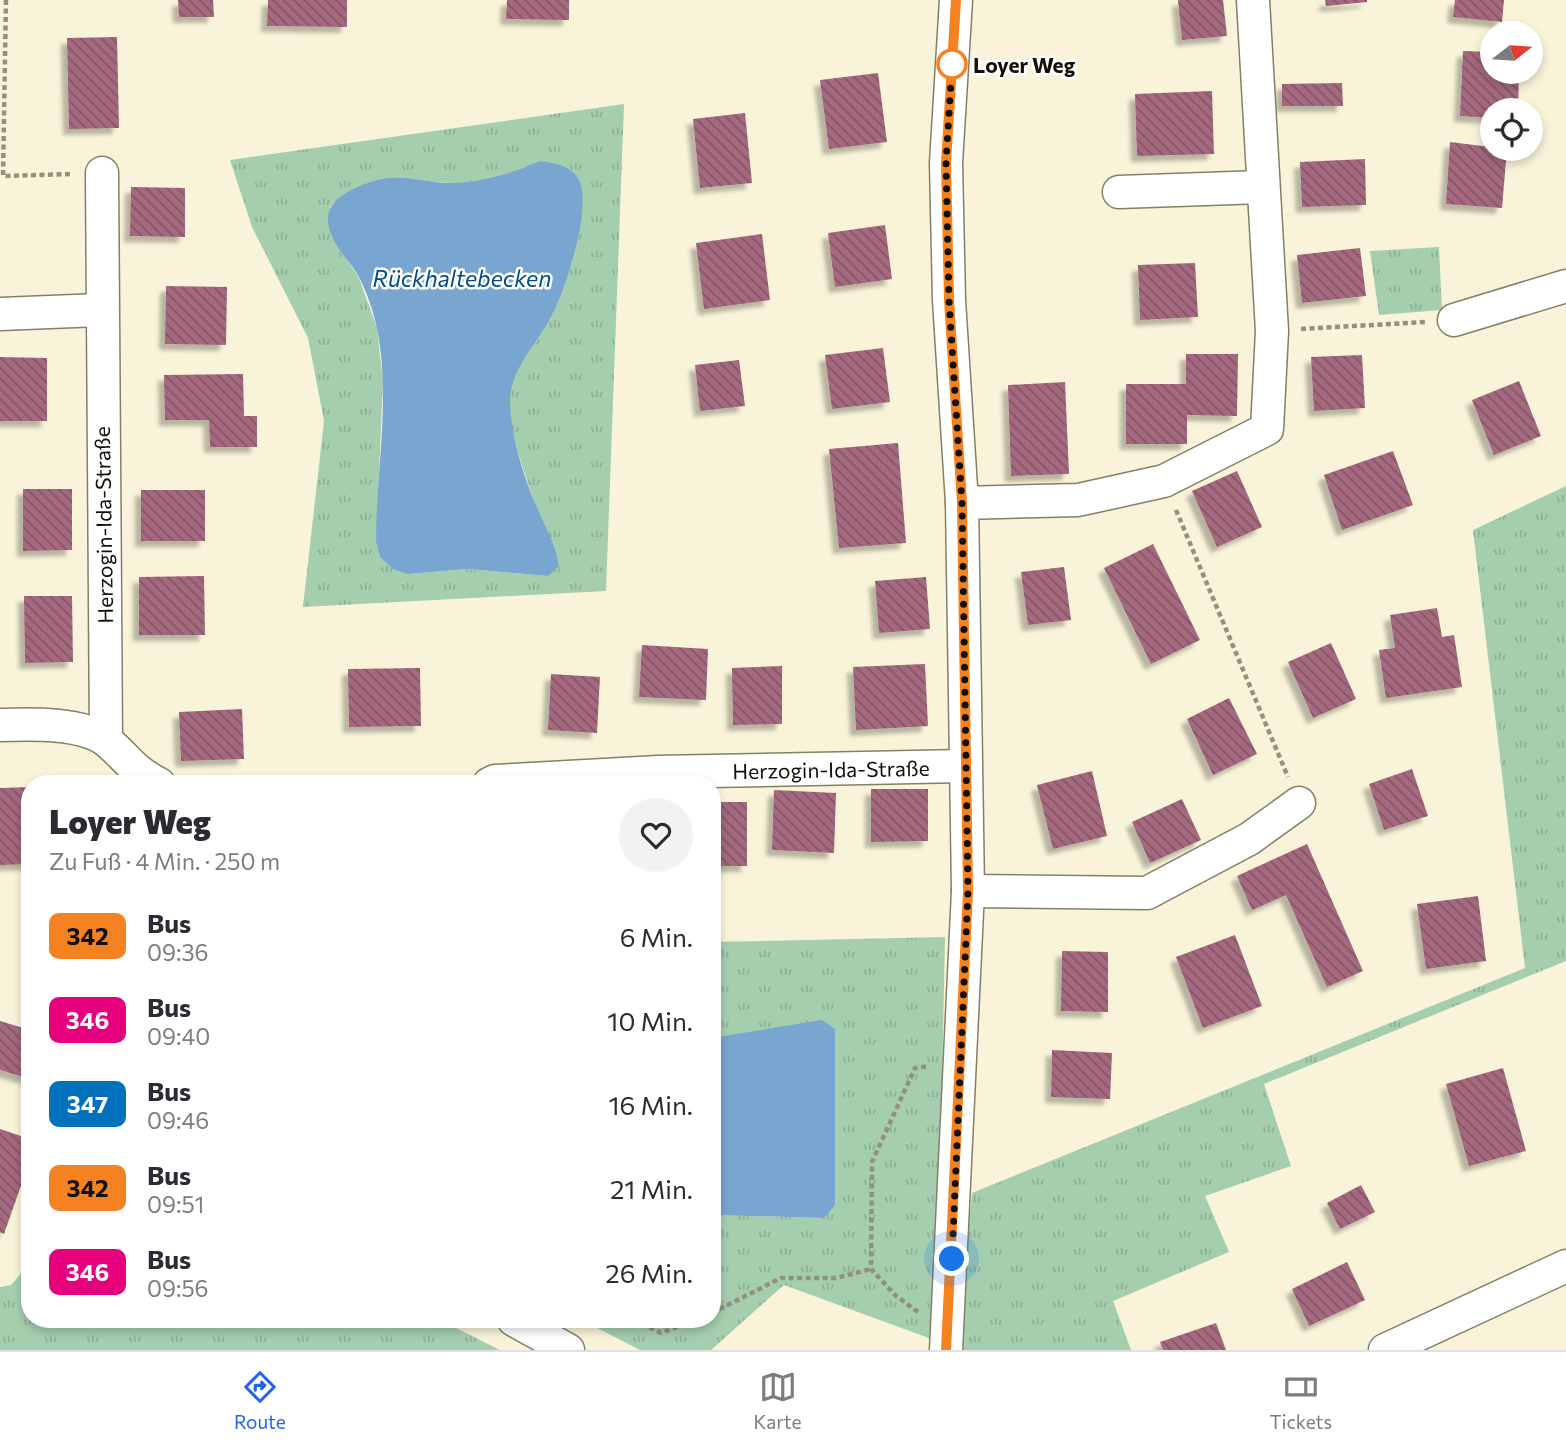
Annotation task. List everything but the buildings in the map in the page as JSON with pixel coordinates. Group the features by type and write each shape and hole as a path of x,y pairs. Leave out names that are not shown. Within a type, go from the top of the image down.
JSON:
{"street":[{"path":"946,1342 968,891 962,503 949,300 946,163 956,0"},
{"path":"962,503 1078,500 1164,481 1267,429 1272,331 1253,0"},
{"name":"Herzogin-Ida-Straße","path":"102,173 100,310 106,740"},
{"path":"1119,192 1262,187"},
{"path":"1454,320 1566,286"},
{"path":"0,314 100,310"},
{"path":"0,724 55,724 106,740 135,771 142,775"},
{"name":"Herzogin-Ida-Straße","path":"604,775 964,766"},
{"path":"968,891 1147,893 1250,839 1299,803"},
{"path":"1385,1350 1566,1266"},
{"path":"528,1328 568,1350"}],"path":[{"path":"6,0 3,176 102,173"},
{"path":"1272,331 1454,320"},
{"path":"1164,481 1299,803"},
{"path":"946,1342 895,1295 872,1269 872,1162 915,1068 960,1061"},
{"path":"721,1308 781,1278 836,1278 872,1269"},
{"path":"651,1328 661,1333 674,1328"}],"green space":[{"path":"624,104 606,591 303,607 324,421 308,338 252,227 230,160","holes":["540,161 551,318 528,348 519,365 510,396 512,427 539,520 548,576 468,569 408,574 376,541 383,382 377,328 359,278 332,237 330,207 344,195 373,183 474,182"]},
{"path":"1439,247 1442,310 1379,315 1370,251"},
{"path":"1566,486 1566,961 1264,1084 1291,1166 1205,1196 1229,1252 1113,1301 1131,1350 958,1350 972,1193 1525,968 1473,530"},
{"path":"945,937 937,1341 784,1285 711,1350 640,1350 597,1328 721,1328 721,1215 824,1218 721,1046 721,942"},
{"path":"21,1273 21,1328 456,1328 500,1350 0,1350 0,1287 11,1285"}],"water":[{"name":"Rückhaltebecken","path":"540,161 566,167 578,178 582,190 580,227 557,305 519,368 511,390 510,402 512,427 521,465 552,541 559,566 548,576 468,569 408,574 393,569 380,557 376,541 383,408 377,329 360,279 331,235 329,211 345,194 374,181 404,178 443,183 476,181"},
{"path":"822,1020 835,1029 835,1205 824,1218 721,1215 721,1037"}],"bus line":[{"name":"342","path":"946,1350 955,1210 968,891 962,503 949,300 946,163 956,0"}],"place":[{"name":"Loyer Weg","path":"952,64"}],"route":[{"path":"952,64 946,163 949,300 962,503 968,891 952,1259"}]}
